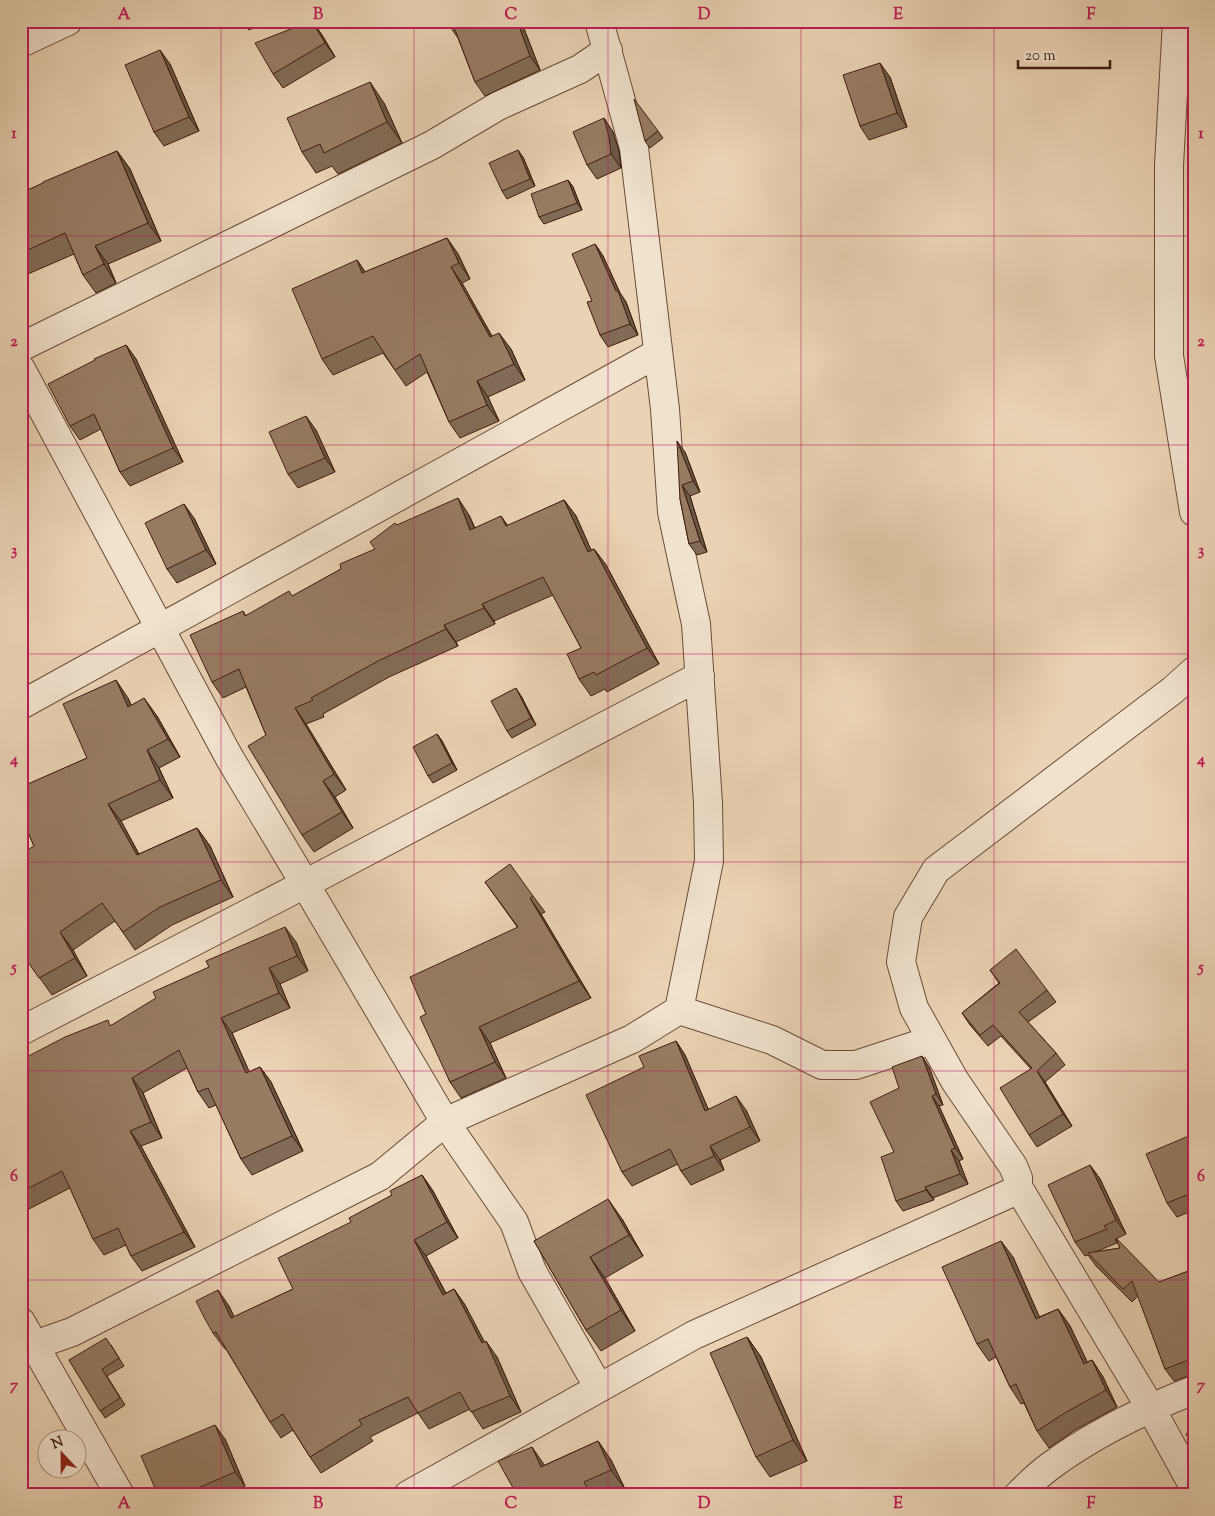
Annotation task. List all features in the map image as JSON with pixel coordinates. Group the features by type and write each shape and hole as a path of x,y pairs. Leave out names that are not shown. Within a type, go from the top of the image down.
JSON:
{"street":[{"path":"21,43 68,21"},
{"path":"28,1348 72,1332 380,1176 445,1122 632,1039 679,1010 709,862 708,803 696,624 672,512 665,409 634,148 599,21"},
{"path":"1177,21 1170,164 1169,356 1194,512"},
{"path":"21,348 432,145 498,106 580,69 608,50"},
{"path":"21,705 658,354"},
{"path":"21,370 229,757 445,1122 514,1222 532,1271 599,1388"},
{"path":"1194,671 1174,690 936,870 908,917 901,962 914,1008 955,1081 1013,1166 1018,1178 1018,1187 1150,1407 1194,1487"},
{"path":"21,1031 700,676"},
{"path":"679,1010 772,1040 822,1065 856,1066 932,1040"},
{"path":"408,1495 694,1335 1013,1192 1018,1187"},
{"path":"21,1322 28,1348 120,1495"},
{"path":"1018,1495 1048,1467 1089,1439 1150,1407 1194,1390"}],"building":[{"path":"312,21 325,43 273,74 255,43"},
{"path":"449,21 517,21 530,56 475,82 454,27 451,28"},
{"path":"160,50 189,117 154,132 125,65"},
{"path":"880,63 897,113 860,126 843,75"},
{"path":"370,82 387,122 324,153 320,144 302,152 287,118"},
{"path":"634,99 658,131 645,141"},
{"path":"604,118 611,154 587,165 573,132"},
{"path":"518,150 530,179 502,191 489,163"},
{"path":"117,151 148,223 95,246 104,264 83,275 65,233 21,253 21,193"},
{"path":"568,180 577,203 539,217 531,194"},
{"path":"447,238 459,263 451,267 490,337 499,333 514,364 477,381 487,405 449,422 420,354 395,370 373,336 322,359 292,289 357,260 362,273"},
{"path":"595,244 616,291 618,291 630,324 600,335 587,302 592,301 572,254"},
{"path":"126,345 173,448 120,472 94,414 70,426 48,384 94,359"},
{"path":"306,416 325,458 288,474 269,432"},
{"path":"677,441 693,481 682,485 700,541 689,544 680,499"},
{"path":"458,498 470,530 501,516 506,526 564,500 588,552 594,549 647,648 596,675 594,672 579,679 567,654 581,648 543,577 482,604 484,608 444,625 446,629 378,661 311,698 313,700 295,708 334,774 323,781 342,812 302,835 248,746 266,735 239,669 212,682 190,635 243,611 245,616 289,591 292,596 341,569 340,564 375,549 370,542 395,523 397,525"},
{"path":"184,504 206,550 167,569 145,523"},
{"path":"116,680 128,707 144,698 168,739 147,750 160,780 108,804 137,855 197,828 221,880 160,907 123,932 102,903 60,932 75,958 39,978 21,952 21,854 34,846 21,816 21,787 87,758 63,704"},
{"path":"516,688 531,718 507,731 491,701"},
{"path":"437,734 452,763 428,776 413,747"},
{"path":"21,772 29,784 21,787"},
{"path":"510,864 533,896 530,898 579,981 479,1027 495,1062 450,1082 420,1017 426,1014 410,977 518,927 485,882"},
{"path":"285,927 297,956 269,968 279,993 221,1018 246,1073 260,1067 292,1136 241,1159 208,1088 198,1092 179,1050 132,1078 151,1122 130,1131 184,1232 131,1256 118,1228 93,1239 62,1171 21,1192 21,1060 65,1037 108,1020 110,1026 156,998 153,992 209,967 206,961"},
{"path":"1016,949 1047,990 1019,1012 1056,1053 1037,1071 1063,1114 1029,1135 1000,1088 1032,1068 993,1025 980,1035 962,1013 1000,983 990,970"},
{"path":"676,1041 705,1111 736,1096 750,1127 710,1146 714,1156 681,1171 670,1149 622,1172 586,1095 644,1067 639,1056"},
{"path":"922,1056 936,1094 932,1096 955,1148 951,1150 960,1174 925,1187 926,1190 896,1201 881,1157 894,1152 870,1102 899,1088 892,1067"},
{"path":"1191,1135 1194,1152 1194,1192 1167,1203 1146,1154"},
{"path":"1090,1165 1116,1220 1104,1226 1107,1229 1075,1242 1048,1185"},
{"path":"422,1175 447,1222 414,1240 443,1295 454,1289 482,1343 486,1341 510,1396 471,1412 460,1392 418,1413 408,1397 359,1420 362,1425 310,1457 283,1414 270,1422 216,1332 213,1333 196,1301 218,1290 231,1318 293,1289 278,1258 351,1222 349,1218 392,1195 390,1191"},
{"path":"608,1199 629,1235 590,1257 621,1310 586,1330 534,1241"},
{"path":"1116,1238 1159,1282 1194,1269 1194,1358 1165,1369 1132,1281 1123,1289 1088,1253 1120,1248"},
{"path":"1001,1241 1036,1319 1058,1309 1084,1364 1092,1360 1106,1390 1037,1431 1016,1384 1010,1387 988,1339 977,1344 942,1267"},
{"path":"747,1337 793,1440 756,1457 710,1353"},
{"path":"106,1338 119,1358 102,1369 120,1398 100,1411 69,1360"},
{"path":"215,1425 235,1472 182,1495 158,1495 141,1456"},
{"path":"1194,1430 1194,1448 1186,1434"},
{"path":"598,1441 611,1470 584,1482 591,1495 517,1495 498,1461 532,1447 541,1467"}]}
